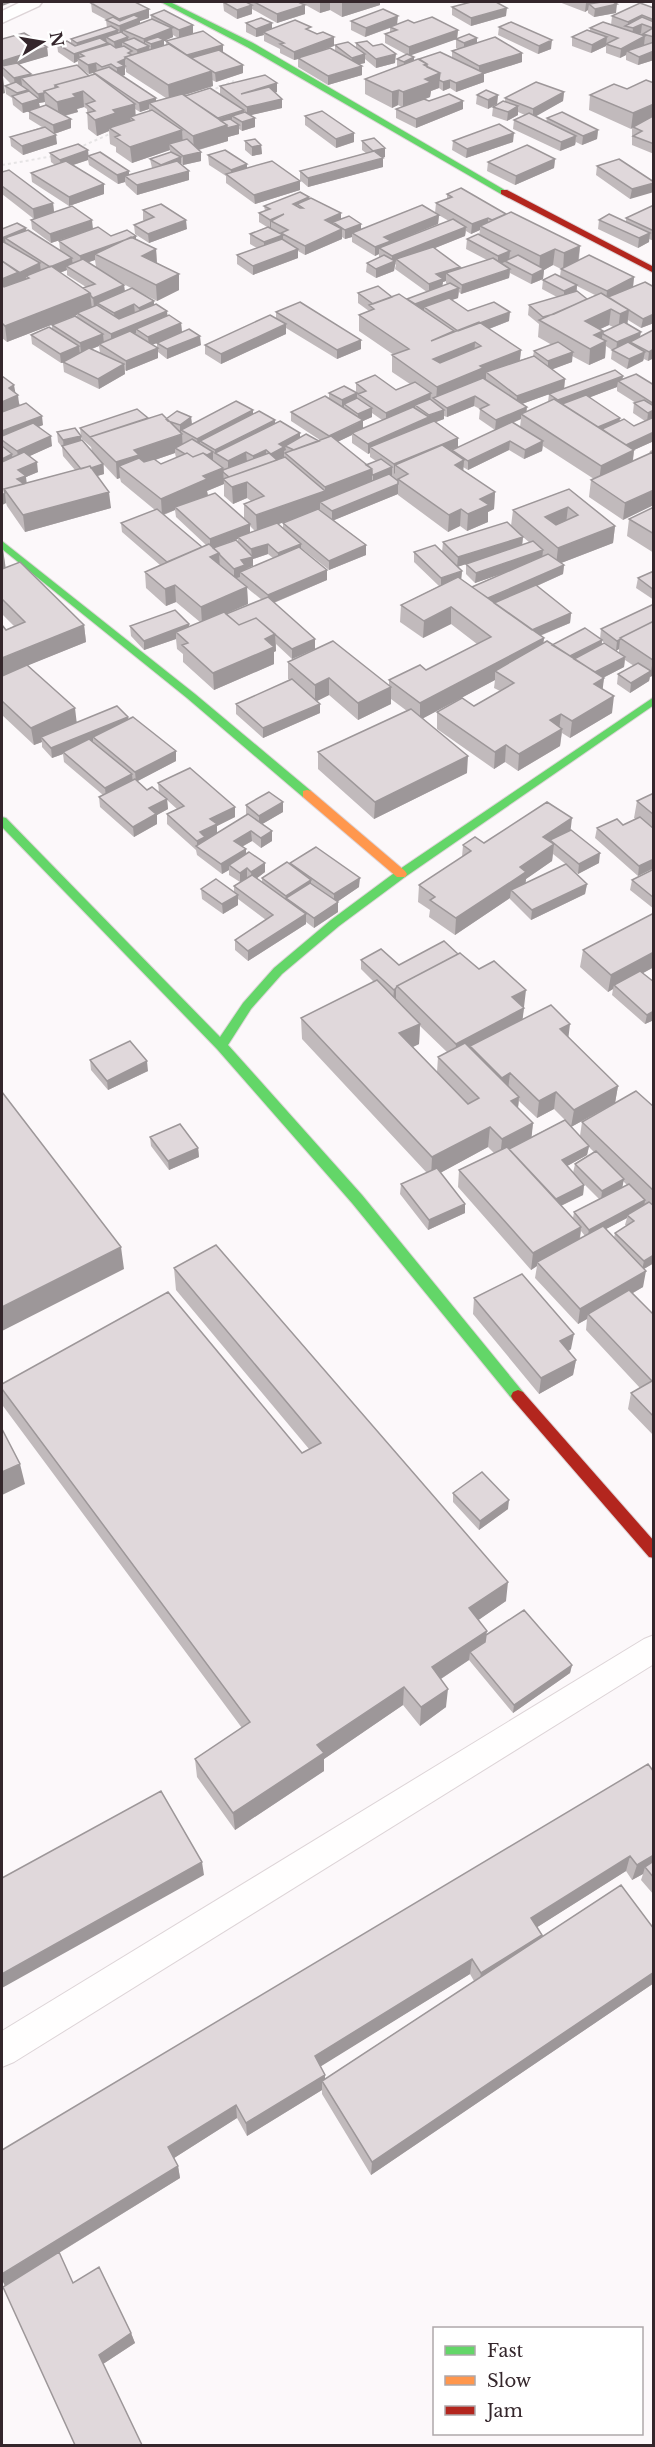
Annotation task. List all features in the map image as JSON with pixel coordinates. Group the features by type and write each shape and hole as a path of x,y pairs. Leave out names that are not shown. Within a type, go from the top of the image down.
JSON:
{"street":[{"path":"2,18 33,2"},
{"path":"165,2 240,38 549,216 654,271"},
{"path":"2,544 209,711 401,874"},
{"path":"220,1046 247,1006 278,971 335,923 401,874 654,700"},
{"path":"2,821 220,1046 357,1199 505,1381 654,1552"}],"lane":[{"path":"2,2050 654,1647"}],"path":[{"path":"209,91 281,62"},
{"path":"73,150 115,131"},
{"path":"2,165 63,154"}],"building":[{"path":"135,2 149,9 119,19 91,3"},
{"path":"223,2 246,2 252,5 237,10"},
{"path":"254,2 298,2 305,5 277,14"},
{"path":"471,2 496,2 507,8 471,18 452,7"},
{"path":"602,2 617,4 595,9 589,4"},
{"path":"640,3 654,8 654,20 642,15 628,22 612,16"},
{"path":"383,9 398,16 366,28 351,21"},
{"path":"164,10 193,25 179,30 151,15"},
{"path":"134,15 140,18 119,26 106,20 113,17 120,21"},
{"path":"432,17 458,30 409,47 385,34 397,30 390,27 408,20 414,23"},
{"path":"642,17 654,22 654,37 643,34 653,28 642,24 633,28 625,26"},
{"path":"261,18 272,23 256,29 246,23"},
{"path":"152,19 172,28 144,39 123,30"},
{"path":"295,20 311,27 306,29 317,34 323,32 334,37 294,52 280,44 284,43 263,32"},
{"path":"511,22 552,40 539,46 499,27"},
{"path":"603,22 645,36 621,49 606,44 618,38 590,28"},
{"path":"111,26 118,30 77,43 71,39"},
{"path":"587,30 607,37 592,45 572,37"},
{"path":"203,31 223,45 187,55 166,41"},
{"path":"121,32 128,37 114,42 106,37"},
{"path":"24,33 47,47 2,61 2,39"},
{"path":"469,34 477,38 464,43 456,39"},
{"path":"158,37 164,40 151,44 145,41"},
{"path":"495,37 522,53 479,66 452,51"},
{"path":"100,38 108,43 74,54 57,44 67,41 75,46"},
{"path":"134,38 149,46 137,50 122,42"},
{"path":"367,41 373,46 382,44 396,54 376,59 356,43"},
{"path":"348,42 365,54 352,58 335,45"},
{"path":"654,42 654,51 639,57 627,51"},
{"path":"110,44 116,48 124,46 132,51 128,53 132,55 118,62 125,66 117,68 111,64 102,67 96,63 88,65 77,58 84,56 79,53"},
{"path":"169,44 212,71 168,85 125,57"},
{"path":"330,48 362,66 328,76 298,58"},
{"path":"219,50 243,65 215,73 191,58"},
{"path":"440,52 484,73 456,83 450,80 443,82 439,80 440,73 427,67 427,64 419,59"},
{"path":"407,54 414,57 404,62 397,59"},
{"path":"418,59 427,64 424,65 440,73 425,79 431,82 403,92 399,90 392,92 365,79"},
{"path":"17,63 31,74 14,78 2,67"},
{"path":"77,65 89,76 55,85 55,88 44,91 44,93 38,94 21,78"},
{"path":"109,67 156,98 139,103 93,72"},
{"path":"95,74 135,104 113,110 116,113 95,120 87,113 95,111 86,104 95,101 83,91 73,94 76,97 57,102 44,91 58,87 55,85"},
{"path":"265,75 277,83 241,94 269,87 282,99 247,107 220,86"},
{"path":"646,80 654,83 654,104 633,113 590,95 614,84 627,89"},
{"path":"16,82 28,90 17,93 5,86"},
{"path":"536,82 564,92 533,109 505,98"},
{"path":"210,88 244,110 218,118 185,96"},
{"path":"486,90 498,95 488,100 477,95"},
{"path":"29,91 39,99 22,104 12,96"},
{"path":"182,94 227,125 193,136 149,103"},
{"path":"449,94 463,101 416,119 396,109 424,99 429,101"},
{"path":"503,101 518,106 508,112 493,107"},
{"path":"46,105 71,119 53,125 28,111"},
{"path":"152,110 182,130 130,147 115,137 120,135 109,128 134,120 130,117"},
{"path":"322,111 354,133 336,139 305,116"},
{"path":"245,112 255,118 242,122 232,116"},
{"path":"562,112 598,130 583,136 547,118"},
{"path":"529,113 576,136 561,142 514,120"},
{"path":"653,116 654,144 633,136 642,131 633,127"},
{"path":"230,119 239,125 227,128 227,125 221,121"},
{"path":"499,124 514,133 467,149 453,141"},
{"path":"45,127 56,135 22,146 10,137"},
{"path":"374,138 385,148 373,151 362,141"},
{"path":"187,139 201,152 183,156 169,144"},
{"path":"255,139 261,145 252,147 245,141"},
{"path":"78,144 88,150 60,160 50,153"},
{"path":"527,145 555,159 516,176 488,162"},
{"path":"225,150 247,164 231,170 208,155"},
{"path":"374,151 383,158 308,178 300,171"},
{"path":"100,152 129,171 117,175 88,156"},
{"path":"171,152 181,157 161,165 150,159"},
{"path":"619,159 654,183 632,189 597,166"},
{"path":"66,161 104,184 69,197 31,173"},
{"path":"177,161 189,171 137,185 125,176"},
{"path":"272,161 300,181 254,195 226,174"},
{"path":"9,170 53,203 33,209 2,186 2,172"},
{"path":"461,188 506,214 492,220 488,218 472,224 436,203 452,197 447,194"},
{"path":"300,192 309,197 293,204 303,208 297,204 311,198 341,213 325,220 342,229 305,246 281,233 288,230 271,221 284,214 270,220 259,213 270,209 264,206"},
{"path":"161,204 186,220 148,234 134,225 154,217 143,210"},
{"path":"422,205 439,215 384,237 391,241 375,247 352,233"},
{"path":"654,205 654,231 626,218"},
{"path":"72,206 92,220 50,234 31,220"},
{"path":"511,212 580,246 564,253 555,249 540,256 480,226"},
{"path":"609,214 650,233 639,238 599,220"},
{"path":"349,216 361,224 345,230 333,222"},
{"path":"453,219 466,227 392,256 379,248"},
{"path":"17,223 26,228 2,238 2,229"},
{"path":"98,227 111,236 127,230 136,236 80,256 59,241"},
{"path":"268,227 283,235 264,242 250,234"},
{"path":"28,230 72,258 50,267 5,238"},
{"path":"478,234 510,251 498,256 467,239"},
{"path":"131,237 156,249 142,256 179,274 156,285 95,254"},
{"path":"282,239 298,249 253,266 237,255"},
{"path":"2,241 40,263 19,273 2,261"},
{"path":"433,247 460,267 436,274 443,279 429,284 396,259"},
{"path":"384,255 395,261 376,269 367,263"},
{"path":"518,255 544,269 532,275 505,261"},
{"path":"589,255 634,277 607,291 561,269"},
{"path":"493,258 510,269 462,285 446,273"},
{"path":"83,259 124,285 93,298 83,288 95,284 66,266"},
{"path":"2,261 19,272 2,279"},
{"path":"51,266 90,293 5,326 2,323 2,285 4,287 29,278 26,276"},
{"path":"555,274 577,285 564,291 543,280"},
{"path":"645,282 654,287 654,314 643,319 608,297"},
{"path":"450,283 459,288 415,304 407,299"},
{"path":"378,286 392,297 373,304 358,293"},
{"path":"132,288 154,301 139,308 134,304 114,313 97,303"},
{"path":"577,291 587,299 554,314 543,317 529,305"},
{"path":"601,293 629,310 620,314 611,309 585,321 603,331 594,335 606,341 590,349 539,320"},
{"path":"399,294 454,331 431,341 479,322 521,350 480,366 483,368 437,387 392,355 409,349 359,315 374,309 369,305","holes":["475,342 481,346 440,363 433,359"]},
{"path":"449,298 468,311 494,302 510,312 458,331 424,307"},
{"path":"300,302 361,340 337,350 276,312"},
{"path":"156,304 167,311 111,334 77,313 97,305 119,319"},
{"path":"169,315 181,323 148,337 136,329"},
{"path":"270,315 286,324 221,354 205,345"},
{"path":"75,316 103,334 80,343 52,325"},
{"path":"624,322 641,332 617,342 603,334 603,332"},
{"path":"49,327 79,346 60,354 31,335"},
{"path":"189,329 200,336 167,349 157,343"},
{"path":"653,330 654,349 649,352 630,342"},
{"path":"130,331 158,348 126,361 99,344"},
{"path":"558,342 573,352 548,361 534,351"},
{"path":"628,342 645,352 629,359 612,350"},
{"path":"89,348 124,364 98,379 63,362"},
{"path":"534,356 565,379 517,396 486,372"},
{"path":"615,370 623,376 558,400 549,394"},
{"path":"636,374 654,385 654,404 618,381"},
{"path":"375,375 396,390 415,382 431,393 386,413 358,394 366,391 356,383"},
{"path":"2,376 14,385 9,388 18,395 2,402"},
{"path":"483,378 527,407 496,420 480,409 489,405 475,396 447,408 433,398"},
{"path":"344,386 357,393 342,400 329,393"},
{"path":"586,395 620,418 598,427 562,404"},
{"path":"325,396 363,420 329,436 291,412"},
{"path":"357,398 372,408 358,414 344,404"},
{"path":"430,399 444,410 429,415 415,405"},
{"path":"554,399 634,450 601,466 521,414"},
{"path":"644,400 654,406 654,410 648,413 634,403"},
{"path":"236,401 253,410 197,439 181,430"},
{"path":"26,403 42,416 2,431 2,412"},
{"path":"413,407 429,417 368,444 352,433"},
{"path":"137,409 148,418 90,437 80,428"},
{"path":"177,411 191,417 180,425 166,419"},
{"path":"259,411 275,420 215,450 200,441"},
{"path":"162,414 182,434 134,450 139,455 116,462 90,437"},
{"path":"654,417 654,432 626,445 602,429 624,419 634,426"},
{"path":"280,421 300,433 279,444 284,447 271,454 266,450 253,456 246,452 228,461 215,453"},
{"path":"434,421 458,438 394,464 370,447"},
{"path":"512,422 543,441 525,450 510,441 468,461 452,450"},
{"path":"33,423 51,436 17,451 2,440 2,436"},
{"path":"75,428 81,436 63,440 57,432"},
{"path":"306,434 319,441 294,450 285,446"},
{"path":"331,436 372,469 325,487 285,453"},
{"path":"192,439 213,452 193,457 175,448"},
{"path":"82,440 103,464 81,469 62,446"},
{"path":"442,445 464,460 455,465 495,492 480,499 489,505 468,514 461,509 449,515 398,479 408,474 395,465"},
{"path":"2,446 12,454 2,459"},
{"path":"24,452 37,462 18,470 26,476 17,479 24,484 4,489 5,493 2,495 2,462"},
{"path":"653,452 654,490 625,503 591,480"},
{"path":"187,453 193,457 203,453 223,468 203,476 207,479 161,499 119,466 139,458 144,462 154,459 161,464"},
{"path":"269,453 277,460 229,477 223,472 223,470"},
{"path":"285,457 325,491 256,515 244,504 264,496 247,482 232,487 223,479"},
{"path":"381,459 392,467 373,475 372,469 366,465"},
{"path":"90,466 109,492 23,515 4,489"},
{"path":"389,474 398,481 398,484 332,511 320,502"},
{"path":"569,489 615,526 558,548 513,510","holes":["568,507 578,515 556,525 545,517"]},
{"path":"215,493 250,524 210,539 175,507"},
{"path":"654,507 654,534 629,519"},
{"path":"157,509 202,547 167,562 121,523"},
{"path":"318,509 366,545 329,561 283,523"},
{"path":"507,522 523,537 458,557 443,542"},
{"path":"277,523 301,544 278,553 268,544 251,549 238,537"},
{"path":"236,540 253,557 241,560 245,565 234,569 213,548"},
{"path":"533,541 543,550 476,573 466,564"},
{"path":"209,544 219,553 210,557 247,587 201,607 175,585 165,589 145,572"},
{"path":"435,545 462,571 441,578 414,552"},
{"path":"299,547 327,570 268,595 240,572"},
{"path":"548,554 564,565 488,598 472,587"},
{"path":"20,562 84,625 2,658 2,625 6,630 25,622 2,599 2,569"},
{"path":"654,571 654,590 638,578"},
{"path":"458,577 544,638 420,703 389,680 420,665 426,670 491,637 451,607 424,621 401,605"},
{"path":"536,585 571,613 532,630 494,603"},
{"path":"268,597 315,639 292,649 256,618 239,625 226,614"},
{"path":"654,604 654,621 617,641 601,629"},
{"path":"175,610 189,624 144,641 130,626"},
{"path":"224,612 239,625 256,618 275,634 265,639 274,647 213,673 182,645 188,643 176,632"},
{"path":"654,621 654,659 653,660 620,638"},
{"path":"585,628 602,640 570,656 552,645"},
{"path":"333,641 391,687 358,703 329,678 315,685 288,662"},
{"path":"547,641 604,678 594,684 614,696 572,721 561,714 550,720 562,729 519,754 506,745 495,752 437,712 462,698 474,706 514,683 495,671"},
{"path":"604,643 625,657 595,672 574,659"},
{"path":"638,663 651,671 631,683 618,674"},
{"path":"27,665 75,708 31,728 2,701 2,676"},
{"path":"292,679 320,704 263,728 236,704"},
{"path":"117,706 128,717 51,748 41,737"},
{"path":"411,709 468,756 375,802 318,752"},
{"path":"133,717 176,751 135,772 93,737"},
{"path":"89,739 132,774 105,788 63,752"},
{"path":"190,768 235,807 210,819 217,824 200,832 205,837 197,841 167,814 184,806 158,783"},
{"path":"135,779 147,790 152,787 167,799 149,808 156,814 133,827 99,797"},
{"path":"269,792 283,802 259,816 246,805"},
{"path":"654,793 654,815 637,801"},
{"path":"547,802 572,818 543,837 554,844 520,867 526,872 456,918 430,900 435,897 419,885 471,851 463,845 475,837 484,843"},
{"path":"248,814 272,831 261,838 251,831 234,841 246,849 221,864 196,846"},
{"path":"640,817 654,829 654,859 639,866 597,828 617,819 623,825"},
{"path":"571,830 600,853 579,864 550,840"},
{"path":"316,847 360,878 334,894 290,863"},
{"path":"249,852 265,863 251,872 247,868 240,873 229,865"},
{"path":"287,862 311,880 286,896 262,878"},
{"path":"566,864 587,884 532,910 511,890"},
{"path":"654,869 654,898 632,880"},
{"path":"252,875 306,914 248,951 235,940 273,915 234,886"},
{"path":"216,879 238,895 222,904 201,889"},
{"path":"310,883 338,902 314,918 286,898"},
{"path":"654,913 654,952 611,975 583,950"},
{"path":"444,941 458,954 397,986 394,990 361,960 381,949 399,965"},
{"path":"460,953 479,969 494,961 526,990 512,997 524,1008 456,1044 397,986"},
{"path":"640,971 654,982 654,1011 647,1015 614,985"},
{"path":"377,980 420,1024 399,1033 468,1104 479,1098 438,1057 465,1043 519,1097 511,1101 533,1123 502,1139 490,1127 432,1157 301,1018"},
{"path":"551,1005 570,1024 560,1029 618,1086 574,1110 556,1092 539,1101 510,1073 502,1078 470,1046"},
{"path":"130,1041 147,1061 107,1081 90,1060"},
{"path":"636,1091 654,1107 654,1191 582,1122"},
{"path":"2,1092 121,1247 2,1307"},
{"path":"565,1120 589,1146 562,1160 584,1185 556,1199 509,1149"},
{"path":"180,1124 198,1148 168,1161 150,1137"},
{"path":"507,1147 581,1227 533,1253 459,1170"},
{"path":"596,1151 624,1179 602,1191 575,1164"},
{"path":"437,1168 465,1204 429,1220 401,1184"},
{"path":"629,1184 645,1200 589,1230 574,1212"},
{"path":"649,1202 654,1206 654,1255 644,1261 615,1233 634,1221 627,1215"},
{"path":"603,1226 646,1271 580,1309 537,1262"},
{"path":"216,1245 508,1582 469,1608 487,1631 432,1667 448,1689 421,1707 404,1687 317,1745 324,1753 233,1813 195,1759 250,1722 2,1389 2,1384 168,1292 302,1453 321,1443 174,1268"},
{"path":"522,1274 574,1334 560,1341 576,1360 541,1378 474,1298"},
{"path":"629,1290 654,1315 654,1417 631,1393 652,1381 588,1314"},
{"path":"2,1429 20,1464 2,1472"},
{"path":"482,1472 509,1500 480,1521 453,1493"},
{"path":"524,1610 572,1665 514,1705 470,1652 485,1642 486,1635"},
{"path":"648,1764 654,1772 654,1855 637,1865 630,1856 531,1918 542,1935 481,1973 472,1959 315,2056 325,2075 246,2123 236,2105 168,2147 178,2166 2,2274 2,2150"},
{"path":"161,1791 202,1862 2,1974 2,1878"},
{"path":"654,1861 654,1878 645,1867"},
{"path":"621,1885 654,1929 654,1972 372,2162 322,2081"},
{"path":"59,2252 73,2283 99,2267 131,2333 99,2355 142,2445 75,2445 3,2287"}],"traffic: fast":[{"path":"165,2 250,45 504,192"},
{"path":"2,544 191,696 307,794"},
{"path":"221,1046 247,1006 278,971 335,923 401,874 654,700"},
{"path":"2,821 221,1046 357,1199 518,1396"}],"traffic: slow":[{"path":"307,794 401,874"}],"traffic: jam":[{"path":"504,192 654,271"},
{"path":"518,1396 654,1552"}]}
